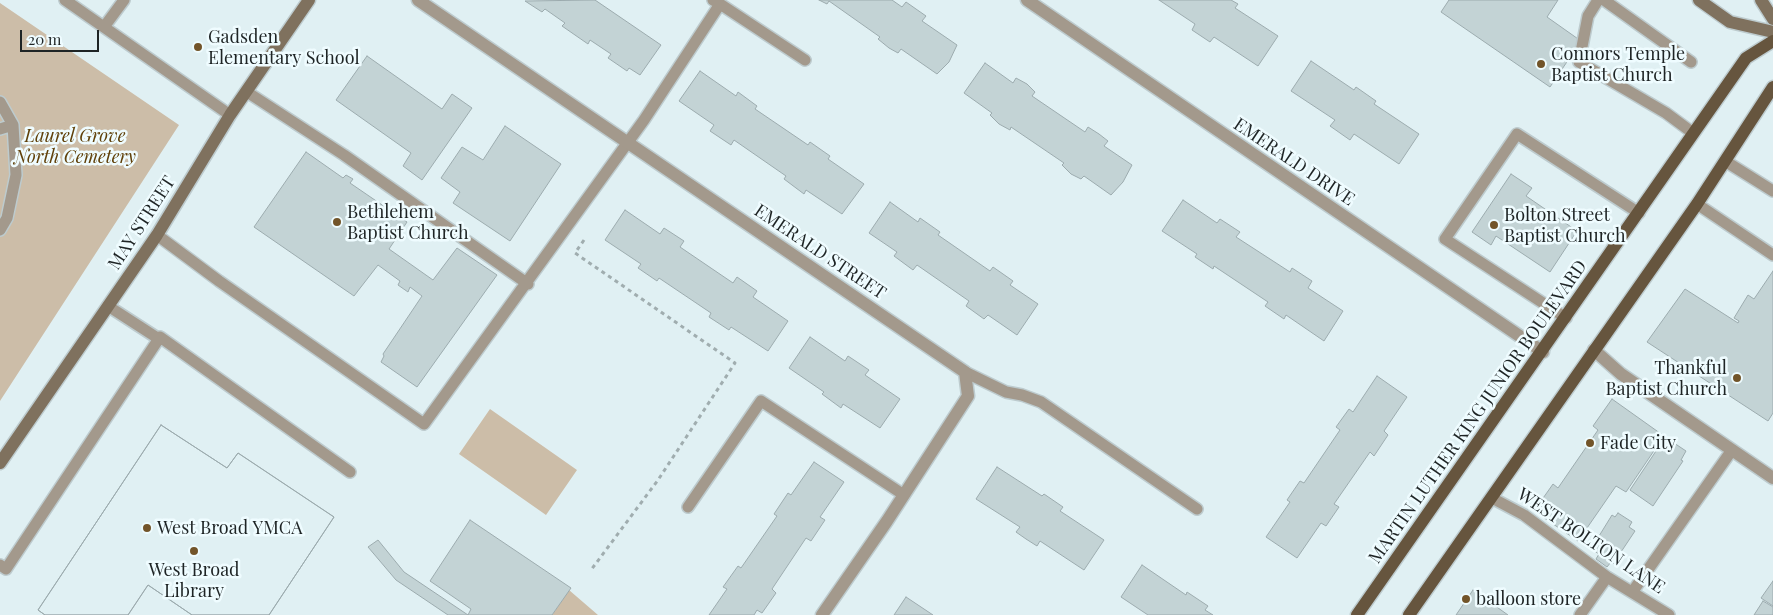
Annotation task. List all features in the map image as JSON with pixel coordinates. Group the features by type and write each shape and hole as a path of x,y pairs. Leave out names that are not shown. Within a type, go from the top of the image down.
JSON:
{"main road":[{"name":"MARTIN LUTHER KING JUNIOR BOULEVARD","path":"1357,615 1543,352 1693,132 1746,58 1773,41"},
{"path":"1409,615 1697,204 1773,87"}],"street":[{"name":"MAY STREET","path":"0,463 157,234 230,115 309,0"},
{"name":"EMERALD STREET","path":"418,0 965,372"},
{"name":"EMERALD DRIVE","path":"1027,0 1543,352"},
{"path":"1699,0 1730,22 1773,32"},
{"path":"1761,0 1773,18"},
{"path":"1594,350 1621,374 1773,478"},
{"path":"822,615 904,495 968,396 965,372"}],"lane":[{"path":"65,0 230,115"},
{"path":"104,27 124,0"},
{"path":"1598,0 1588,16 1579,62 1666,113 1693,132"},
{"path":"1604,0 1691,62"},
{"path":"157,234 219,282 424,424 528,284 627,141 644,120 717,2 805,60"},
{"path":"247,92 344,155 528,284"},
{"path":"0,102 13,126 16,175 0,230"},
{"path":"0,129 13,126"},
{"path":"1566,318 1445,239 1517,134 1639,213"},
{"path":"1725,161 1773,191"},
{"path":"1697,204 1773,255"},
{"path":"108,306 159,339 160,337 350,472"},
{"path":"0,565 6,569 159,339"},
{"path":"965,372 1006,392 1041,402 1197,510"},
{"path":"688,507 761,401 904,495"},
{"path":"1633,592 1732,450"},
{"name":"WEST BOLTON LANE","path":"1492,498 1524,515 1607,577 1669,615"},
{"path":"1580,615 1607,577"}],"path":[{"path":"586,236 575,252 735,363 658,480 591,570"}],"green space":[{"name":"Laurel Grove North Cemetery","path":"0,3 179,125 0,401"},
{"path":"490,409 577,470 546,515 459,454"},
{"path":"569,590 598,615 552,615"}],"building":[{"path":"595,0 661,45 640,75 629,68 627,71 608,58 611,54 590,40 588,44 562,26 565,23 545,9 542,12 525,1"},
{"path":"819,0 892,0 902,7 906,2 926,16 922,21 957,45 949,62 937,74 901,49 898,53 889,48 878,39 880,37 829,1 827,4"},
{"path":"1159,0 1231,0 1238,4 1235,8 1278,36 1258,66 1214,37 1210,42 1192,30 1195,24"},
{"name":"Connors Temple Baptist Church","path":"1449,0 1558,0 1547,17 1581,41 1550,87 1441,12"},
{"path":"367,56 442,109 452,94 472,108 422,180 403,166 411,153 336,100"},
{"path":"1311,61 1354,90 1356,87 1376,101 1374,104 1419,134 1399,164 1354,134 1350,140 1330,126 1335,120 1291,91"},
{"path":"985,63 1013,83 1016,78 1027,84 1035,92 1032,96 1085,132 1088,127 1099,134 1108,141 1104,146 1132,165 1123,182 1111,195 1084,176 1081,179 1071,174 1062,165 1064,163 1011,127 1010,130 999,124 990,115 992,113 964,93"},
{"path":"700,71 736,96 738,92 757,106 755,109 808,145 810,142 830,156 828,159 864,184 842,214 806,190 804,194 784,179 786,176 734,140 731,145 710,131 714,125 679,101"},
{"path":"505,126 561,164 510,241 453,203 460,192 441,178 462,147 483,160"},
{"path":"306,152 343,178 346,175 353,179 350,183 407,222 389,249 433,280 457,248 497,275 417,387 381,362 383,354 422,296 410,287 408,292 398,285 400,281 378,265 354,296 254,227"},
{"path":"1511,174 1532,188 1526,196 1577,231 1550,272 1496,236 1491,245 1472,232"},
{"path":"1183,200 1217,223 1220,219 1240,232 1236,237 1290,272 1292,268 1312,281 1308,288 1343,311 1324,341 1286,315 1284,319 1265,306 1268,302 1214,266 1213,269 1195,257 1197,254 1162,231"},
{"path":"890,202 918,222 920,218 940,232 938,235 990,271 993,267 1013,281 1010,285 1038,304 1017,335 988,315 984,319 966,306 969,301 917,265 913,270 894,256 897,252 869,233"},
{"path":"625,210 660,234 664,228 684,241 680,247 733,283 737,277 757,291 753,297 788,321 768,351 731,327 729,330 709,317 711,313 659,278 657,281 638,268 641,264 605,240"},
{"name":"Thankful Baptist Church","path":"1773,271 1773,413 1768,421 1647,342 1685,289 1738,323 1739,321 1734,318 1748,295 1754,299"},
{"path":"810,337 845,361 848,356 869,370 865,375 900,399 880,428 843,404 841,408 822,394 824,392 789,368"},
{"path":"1377,376 1407,397 1384,431 1388,435 1374,456 1370,452 1334,504 1339,507 1326,526 1321,523 1297,558 1266,537 1290,502 1287,500 1300,481 1304,483 1340,430 1336,427 1349,409 1353,412"},
{"path":"1612,399 1664,436 1626,492 1616,486 1578,541 1534,511 1553,484 1558,488 1598,430 1593,426"},
{"name":"West Broad Library","path":"161,425 227,468 238,453 334,517 269,615 192,615 148,585 128,615 45,615 38,610"},
{"name":"West Broad Library","path":"161,425 227,468 238,453 334,517 269,615 192,615 148,585 128,615 45,615 38,610"},
{"path":"1668,439 1686,451 1681,460 1683,461 1653,506 1630,490 1660,445 1662,447"},
{"path":"814,462 844,482 820,517 825,520 811,541 806,538 772,589 776,593 762,613 757,610 754,615 709,615 727,589 723,587 738,566 741,568 777,516 774,514 788,493 791,495"},
{"path":"997,467 1042,496 1044,494 1063,507 1060,511 1104,540 1084,570 1040,541 1037,546 1026,539 1016,532 1020,527 976,499"},
{"path":"1618,513 1632,522 1629,527 1635,531 1613,564 1611,562 1607,567 1596,559 1599,554 1591,549 1612,515 1615,517"},
{"path":"470,520 571,588 552,615 468,615 471,609 430,581"},
{"path":"378,540 404,572 468,615 448,615 396,580 368,547"},
{"path":"1142,565 1186,595 1187,592 1208,606 1205,610 1213,615 1148,615 1121,597"},
{"path":"1773,581 1773,606 1761,598"},
{"path":"1473,590 1508,615 1456,615"},
{"path":"906,597 933,615 894,615"},
{"path":"1763,601 1773,607 1773,615 1754,615"}],"place":[{"name":"Gadsden Elementary School","path":"198,47"},
{"name":"Connors Temple Baptist Church","path":"1541,64"},
{"name":"Bethlehem Baptist Church","path":"337,222"},
{"name":"Bolton Street Baptist Church","path":"1494,225"},
{"name":"Thankful Baptist Church","path":"1737,378"},
{"name":"Fade City","path":"1590,443"},
{"name":"West Broad YMCA","path":"147,528"},
{"name":"West Broad Library","path":"194,551"},
{"name":"balloon store","path":"1466,599"}]}
